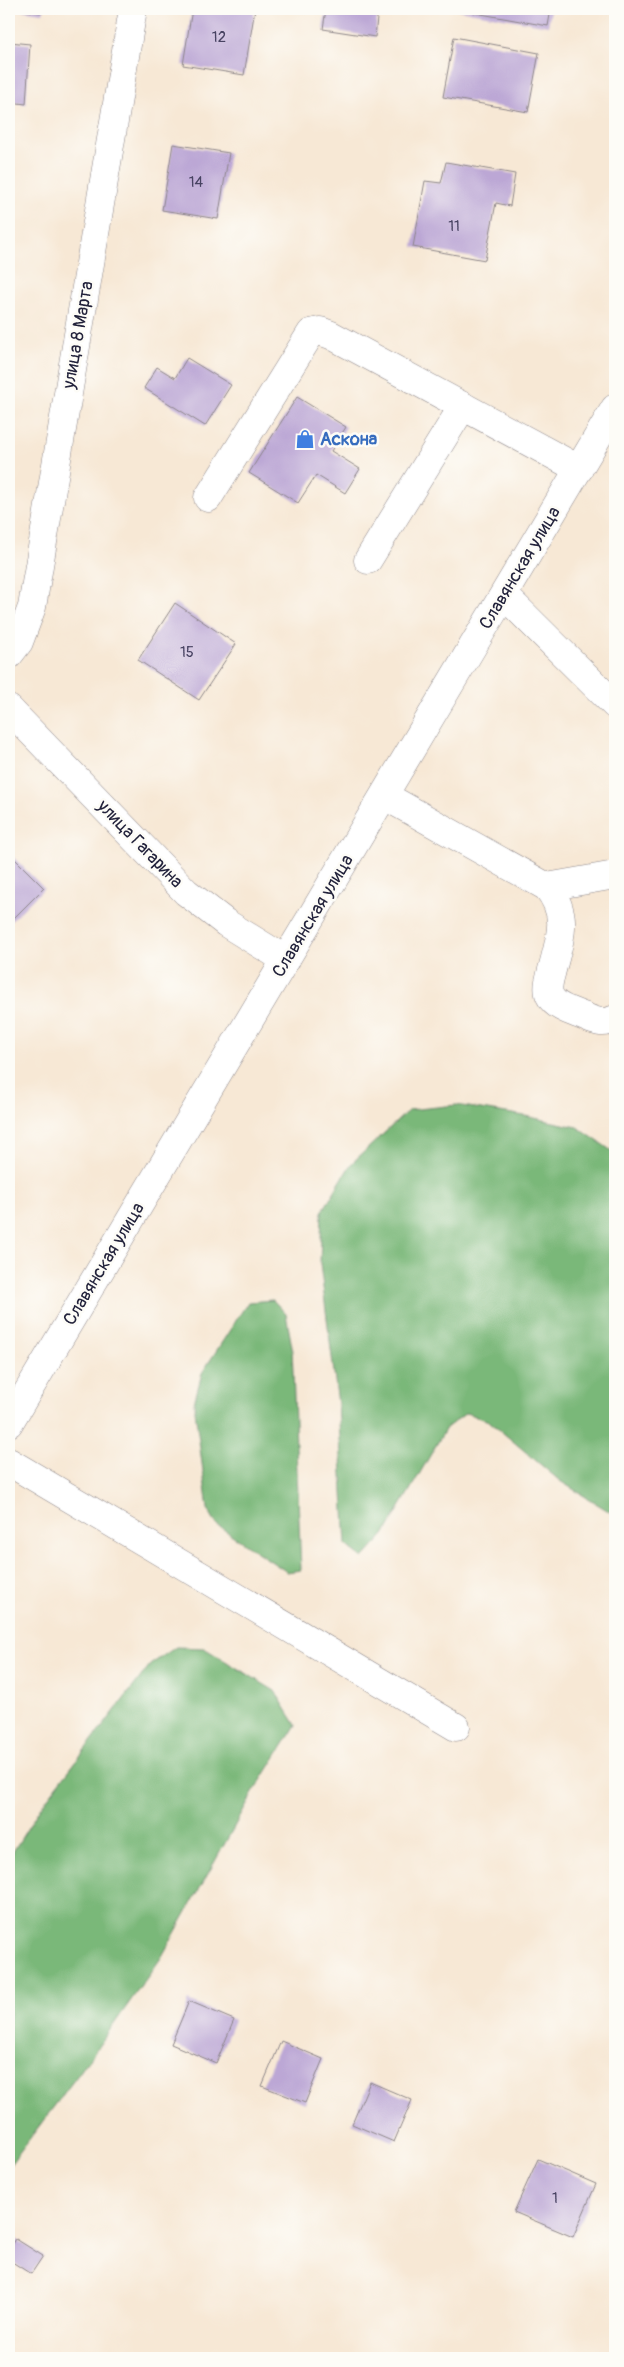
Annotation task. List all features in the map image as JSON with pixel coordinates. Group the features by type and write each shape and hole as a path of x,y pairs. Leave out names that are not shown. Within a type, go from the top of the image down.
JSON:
{"street":[{"name":"улица 8 Марта","path":"9,655 19,642 32,607 133,9"},
{"path":"208,498 311,333 320,331 331,334 579,469"},
{"path":"368,560 463,406"},
{"name":"Славянская улица","path":"9,1423 615,408"},
{"path":"504,595 615,705"},
{"name":"улица Гагарина","path":"9,709 186,892 226,923 286,960"},
{"path":"385,796 547,887 557,899 562,913 562,927 549,982 550,997 560,1006 594,1021 607,1023 615,1019"},
{"path":"547,887 615,875"},
{"path":"9,1462 456,1727"}],"green space":[{"path":"456,1105 525,1116 577,1127 615,1153 615,1515 560,1481 489,1421 466,1413 446,1428 384,1535 363,1558 346,1545 338,1404 320,1264 322,1212 351,1164 409,1110"},
{"path":"273,1300 286,1314 292,1347 301,1570 287,1572 217,1525 208,1509 194,1403 202,1373 248,1302"},
{"path":"176,1647 204,1648 275,1691 296,1725 253,1793 161,1958 80,2072 9,2166 9,1858 40,1808 150,1665"}],"building":[{"path":"13,9 44,9 43,13"},
{"path":"192,9 255,9 244,75 183,65"},
{"path":"326,9 378,9 375,37 323,29"},
{"path":"453,9 551,9 548,26"},
{"path":"454,37 539,53 528,112 443,97"},
{"path":"9,42 30,44 26,104 9,102"},
{"path":"173,144 229,153 218,219 162,210"},
{"path":"446,162 515,174 510,206 496,203 485,260 413,247 425,181 441,183"},
{"path":"187,358 231,385 205,426 144,388 157,367 175,378"},
{"name":"Аскона","path":"297,397 346,427 331,451 360,469 345,493 316,475 298,503 249,473"},
{"path":"175,603 236,644 199,700 138,660"},
{"path":"9,853 44,888 9,923"},
{"path":"189,2001 234,2020 216,2063 171,2044"},
{"path":"281,2041 323,2059 305,2103 262,2086"},
{"path":"370,2082 412,2100 394,2142 352,2124"},
{"path":"538,2159 596,2184 573,2237 514,2212"},
{"path":"16,2239 43,2256 31,2274 9,2260 9,2250"}],"place":[{"name":"Аскона","path":"305,439"}]}
